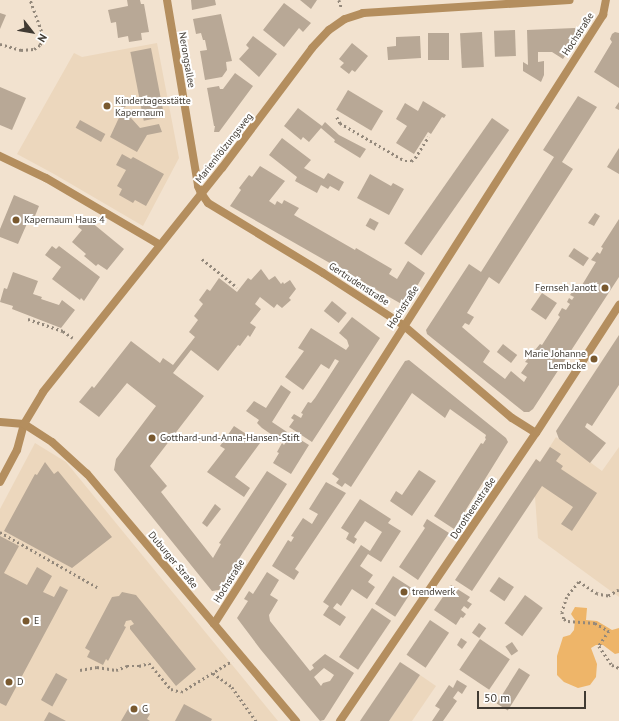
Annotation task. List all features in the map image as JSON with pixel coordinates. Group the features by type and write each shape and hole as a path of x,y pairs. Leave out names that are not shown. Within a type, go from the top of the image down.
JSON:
{"street":[{"name":"Nerongsallee","path":"167,0 198,186 201,193"},
{"name":"Marienhölzungsweg","path":"0,482 17,450 24,424 43,392 201,193 312,48 329,30 345,19 363,13 570,0"},
{"name":"Hochstraße","path":"214,624 403,325 603,15 606,0"},
{"path":"0,156 46,178 160,245"},
{"name":"Gertrudenstraße","path":"201,193 208,203 323,273 403,325 512,418 536,433"},
{"name":"Dorotheenstraße","path":"340,721 536,433 619,305"},
{"path":"0,422 24,424"},
{"name":"Duburger Straße","path":"24,424 52,442 87,474 296,721"}],"path":[{"path":"0,44 21,50 34,49 40,45 43,36 30,0"},
{"path":"337,117 340,123 405,161 411,161 415,158 428,137"},
{"path":"202,259 237,287"},
{"path":"28,319 63,331 82,344"},
{"path":"0,532 97,587"},
{"path":"619,590 608,596 596,594 579,582 567,597 562,612 564,619 568,621 595,623 609,631 599,646 612,665 619,668"},
{"path":"80,670 97,667 116,670 127,666 139,666 149,663 171,689 176,692 181,692 240,656"},
{"path":"213,673 232,687 256,721"}],"shaded area":[{"name":"Kindertagesstätte Kapernaum","path":"157,43 179,158 143,226 17,154 74,53 82,57"},
{"path":"556,437 602,471 619,447 619,597 538,538 535,497 518,486 536,459 540,462"},
{"path":"35,443 66,462 278,721 0,721 0,509"},
{"path":"575,607 587,608 586,620 597,621 612,630 619,628 619,653 615,654 603,645 596,645 591,648 597,664 596,677 590,685 578,688 564,682 557,675 557,656 563,637 570,635 574,630 575,620 571,614"},
{"path":"420,675 436,686 412,721 389,721"}],"building":[{"path":"127,0 140,0 141,4 144,4 149,32 141,33 142,40 129,42 128,36 118,38 116,22 111,23 108,10 128,6"},
{"path":"191,0 215,0 216,5 192,10"},
{"path":"300,0 317,0 311,9"},
{"path":"284,3 311,23 303,32 299,28 284,47 263,30"},
{"path":"0,13 6,15 0,29"},
{"path":"221,14 232,61 226,62 227,70 222,77 205,80 200,51 207,50 205,40 203,40 201,33 196,34 193,19"},
{"path":"575,28 579,34 563,59 552,52 538,52 538,62 544,61 544,75 541,82 523,71 523,62 528,65 527,30"},
{"path":"515,30 516,56 495,57 494,31"},
{"path":"482,32 484,67 462,68 460,33"},
{"path":"615,32 619,33 619,88 594,72 612,42 610,39 612,34"},
{"path":"428,33 449,33 449,60 428,60"},
{"path":"253,36 277,54 259,77 239,59 249,48 246,45"},
{"path":"420,36 421,58 388,60 387,47 396,46 396,37"},
{"path":"352,43 368,56 355,72 352,70 349,74 340,67 344,63 339,59"},
{"path":"151,48 164,117 144,121 130,52"},
{"path":"235,73 253,86 219,132 214,132 215,126 207,88 219,86 220,89 223,89"},
{"path":"0,87 26,98 12,130 0,125"},
{"path":"348,90 383,111 371,131 336,110"},
{"path":"578,96 597,107 562,162 573,169 499,284 489,277 467,313 474,317 469,325 465,323 462,327 490,351 483,362 505,379 511,371 524,382 527,377 521,373 528,363 525,362 540,344 542,345 560,317 558,315 562,308 566,310 570,304 567,302 569,298 572,300 574,297 570,295 575,288 579,290 596,262 591,260 597,252 600,254 603,248 601,247 619,219 619,277 533,409 529,412 524,412 427,334 426,330 469,264 481,272 554,157 543,150"},
{"path":"122,97 128,104 123,109 117,101"},
{"path":"423,101 446,115 444,118 442,117 431,134 428,132 414,154 396,143 407,126 396,119 405,103 418,111"},
{"path":"619,102 619,110 615,108"},
{"path":"298,108 322,126 325,122 339,135 366,149 360,158 334,142 335,140 321,128 309,142 303,137 301,140 284,126"},
{"path":"123,109 140,128 159,124 162,132 147,135 137,152 110,137"},
{"path":"492,118 509,130 421,255 404,243"},
{"path":"80,120 105,134 101,142 76,128"},
{"path":"282,138 311,160 304,168 324,179 328,173 344,182 339,191 330,186 328,189 321,185 317,193 295,181 297,177 269,155"},
{"path":"619,148 619,174 607,167"},
{"path":"122,154 131,159 133,157 164,174 146,206 135,200 133,203 119,195 122,189 117,186 126,170 116,165"},
{"path":"260,166 285,181 269,201 275,205 277,201 282,204 284,200 299,208 294,215 355,250 356,248 392,269 389,274 397,279 408,261 425,273 405,306 230,206 241,190 239,188 249,175 252,177"},
{"path":"370,174 391,186 393,183 404,189 389,215 357,198"},
{"name":"Kapernaum Haus 4","path":"14,195 39,206 33,221 29,219 18,244 0,237 0,229"},
{"path":"595,213 600,216 594,226 588,223"},
{"path":"85,217 124,249 107,270 98,264 96,266 84,256 86,254 72,242 82,230 78,227"},
{"path":"370,218 379,223 374,231 366,226"},
{"path":"52,246 56,249 59,246 100,277 84,301 81,298 80,300 52,279 61,267 45,255"},
{"path":"574,248 589,258 583,266 568,256"},
{"path":"261,269 269,280 275,276 281,284 283,282 284,284 290,280 296,289 289,298 291,300 282,308 277,304 274,308 260,297 255,304 261,309 250,323 256,327 250,337 248,335 240,346 238,345 218,371 191,350 173,373 204,396 150,466 167,486 161,492 213,558 221,544 219,543 267,471 287,484 219,590 212,591 114,470 116,459 156,406 127,383 99,417 79,402 92,386 94,388 131,341 160,363 163,358 173,365 195,337 189,332 198,320 194,316 203,304 199,300 207,289 210,291 219,278 237,292 248,278 251,280"},
{"path":"13,272 38,281 33,294 42,297 41,299 59,305 62,300 75,310 61,328 12,309 13,306 0,302 4,288 7,289"},
{"path":"542,293 557,303 546,320 531,310"},
{"path":"332,301 347,313 339,323 324,311"},
{"path":"352,317 380,338 312,442 289,427 294,420 291,418 294,414 301,418 303,414 301,413 308,402 311,403 315,398 339,361 335,359 329,369 321,364 303,390 285,377 304,351 298,348 311,328 346,350 349,346 347,340 339,333"},
{"path":"619,335 619,385 592,426 587,423 585,427 606,443 590,463 559,439 556,431"},
{"path":"503,344 517,355 511,363 497,352"},
{"path":"409,360 506,438 508,442 454,529 434,516 481,443 483,444 486,439 486,435 450,409 445,418 412,393 351,487 345,483 342,487 336,483 339,479 332,474 405,361"},
{"path":"281,385 291,392 272,422 287,432 281,441 262,428 257,423 259,420 246,411 254,401 266,408"},
{"path":"234,426 260,443 235,477 250,488 244,497 207,472 225,449 220,446"},
{"path":"291,434 309,445 291,474 273,463 279,453 277,452 282,443 284,445"},
{"path":"550,447 561,454 556,461 563,466 561,469 597,493 572,531 561,524 573,507 542,486 472,591 455,580 536,459 540,462"},
{"path":"45,462 54,474 58,471 112,537 72,568 4,531 35,474 37,475"},
{"path":"419,470 436,481 412,516 390,501 396,491 402,495"},
{"path":"326,482 346,493 295,569 299,572 294,580 272,566 288,540 291,542 294,537 291,536 303,518 312,524 318,514 309,509"},
{"path":"360,499 391,519 388,523 401,531 381,562 368,554 360,566 373,575 368,582 375,587 367,599 352,589 341,606 337,603 333,608 346,617 340,626 323,615 329,606 323,602 361,545 370,551 382,532 365,521 354,537 357,539 354,544 346,539 349,533 341,528"},
{"path":"215,504 221,509 207,527 202,523"},
{"path":"427,519 449,533 418,580 399,567 425,528 423,526"},
{"name":"E","path":"0,536 19,546 4,573 27,585 37,567 52,576 43,592 54,597 60,586 68,590 6,706 0,703"},
{"path":"267,572 279,580 270,595 278,600 269,615 270,621 310,671 314,668 312,665 325,654 354,673 324,720 320,721 261,650 237,618 248,601 244,599 249,591 253,594","holes":["324,668 334,675 330,681 323,683 321,686 314,677"]},
{"path":"393,576 413,589 395,617 375,604"},
{"path":"499,577 514,587 504,601 489,591"},
{"path":"451,585 470,597 467,601 472,604 468,609 464,606 461,610 466,614 463,618 461,617 456,625 434,610"},
{"path":"122,592 136,595 196,669 176,686 130,629 130,626 134,624 131,620 126,621 124,626 126,627 108,661 106,659 103,665 87,657 90,651 85,648 112,597 119,596"},
{"path":"525,595 543,608 522,636 504,623"},
{"path":"372,608 391,621 358,670 339,657"},
{"path":"430,620 449,633 426,668 407,655"},
{"path":"479,623 486,628 479,638 472,633"},
{"path":"461,638 467,642 462,649 457,645"},
{"path":"480,639 510,659 489,690 459,670"},
{"path":"512,642 518,651 512,656 505,646"},
{"path":"400,662 420,675 389,721 360,721"},
{"path":"519,668 530,675 508,711 497,704"},
{"path":"56,673 67,679 52,706 41,700"},
{"path":"457,680 467,686 462,694 458,691 453,698 457,701 443,721 432,721 440,709 435,706 449,685 453,688"},
{"name":"G","path":"131,704 150,714 147,719 150,721 121,721"},
{"path":"184,704 212,719 211,721 175,721"},
{"path":"49,712 66,721 44,721"}],"place":[{"name":"Kindertagesstätte Kapernaum","path":"107,106"},
{"name":"Kapernaum Haus 4","path":"16,220"},
{"name":"Fernseh Janott","path":"605,288"},
{"name":"Marie Johanne Lembcke","path":"594,359"},
{"name":"Gotthard-und-Anna-Hansen-Stift","path":"152,438"},
{"name":"trendwerk","path":"404,592"},
{"name":"E","path":"26,621"},
{"name":"D","path":"9,682"},
{"name":"G","path":"134,709"}]}
